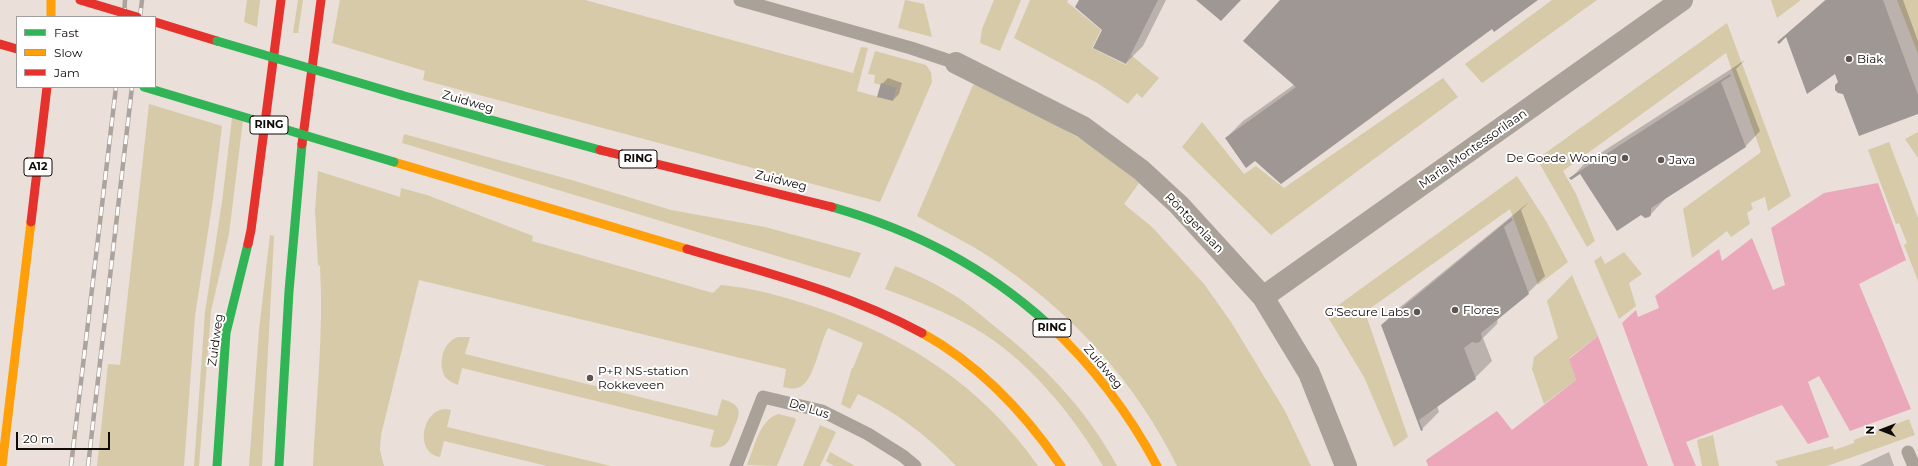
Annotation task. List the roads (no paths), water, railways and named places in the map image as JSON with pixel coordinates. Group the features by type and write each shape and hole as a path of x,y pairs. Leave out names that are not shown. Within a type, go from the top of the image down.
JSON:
{"main road":[{"path":"51,0 51,16"},
{"path":"80,0 134,16"},
{"name":"Zuidweg","path":"217,466 226,334 251,230 281,0"},
{"name":"RING","path":"281,463 285,341 293,227 321,0"},
{"name":"Zuidweg","path":"156,22 558,140 788,195 874,221 908,234 958,258 991,278 1047,323 1110,391 1132,423 1157,466"},
{"path":"0,44 16,49"},
{"name":"A12","path":"2,466 47,88"},
{"name":"RING","path":"147,88 843,296 877,309 928,336 957,355 984,376 1022,414 1061,466"}],"street":[{"name":"Maria Montessorilaan","path":"1262,297 1682,0"},
{"name":"Röntgenlaan","path":"956,63 1083,127 1141,170 1179,205 1262,297 1309,373 1346,466"}],"lane":[{"path":"740,0 911,48 956,63"},
{"name":"De Lus","path":"736,466 763,397 822,410 868,434 903,456 915,466"},
{"path":"1908,452 1914,466"}],"railway":[{"path":"124,16 125,0"},
{"path":"140,16 142,0"},
{"path":"71,466 116,88"},
{"path":"88,466 132,88"}],"place":[{"name":"Biak","path":"1849,59"},
{"name":"De Goede Woning","path":"1625,158"},
{"name":"Java","path":"1661,160"},
{"name":"Flores","path":"1455,310"},
{"name":"G'Secure Labs","path":"1417,312"},
{"name":"P+R NS-station Rokkeveen","path":"590,378"}]}
